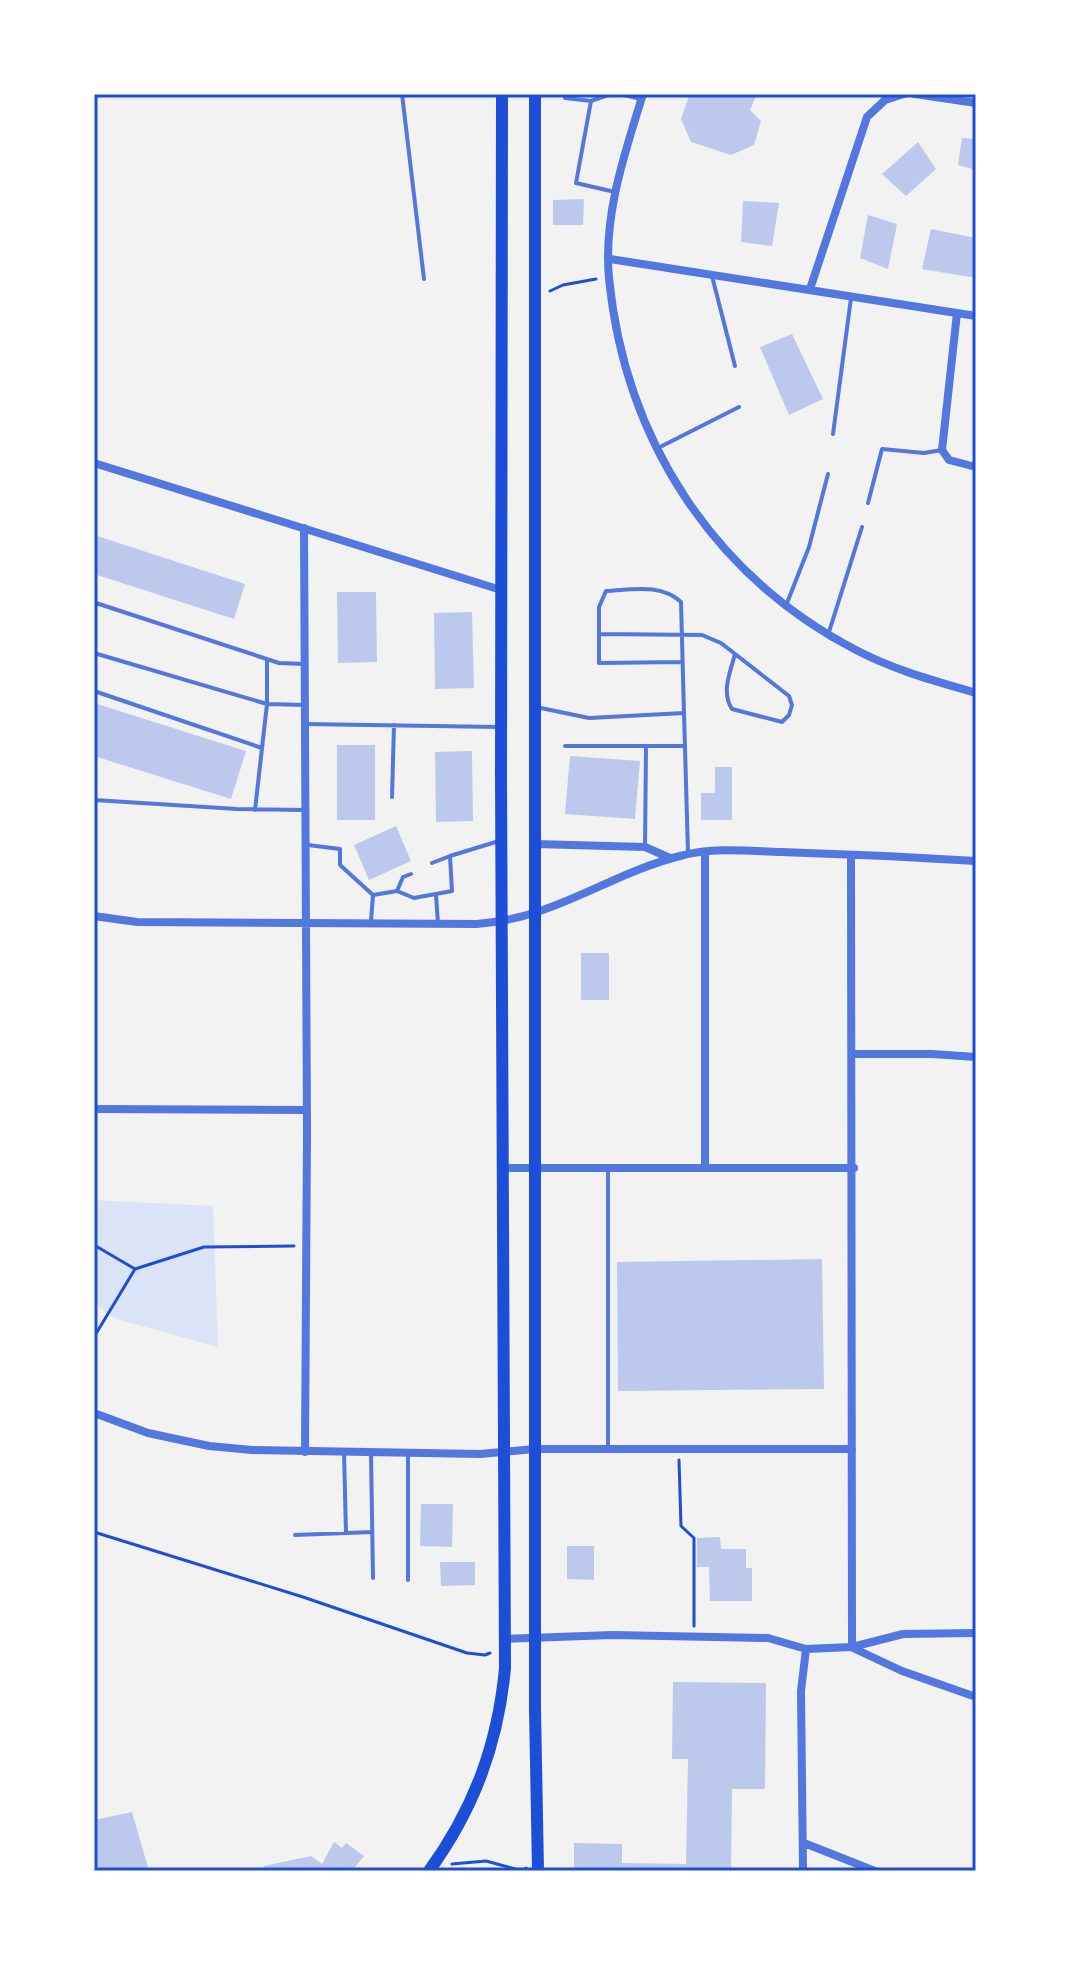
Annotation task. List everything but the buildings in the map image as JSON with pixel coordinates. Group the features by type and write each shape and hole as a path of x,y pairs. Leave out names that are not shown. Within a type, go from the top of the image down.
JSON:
{"main road":[{"path":"429,1871 461,1822 485,1768 501,1706 504,1639 502,94"},
{"path":"532,1870 535,1790 535,94"}],"street":[{"path":"810,289 867,117 885,100 904,94"},
{"path":"915,94 976,103"},
{"path":"642,96 616,192 609,277 629,382 656,450 676,485 711,533 786,605 828,634 891,666 976,693"},
{"path":"610,259 976,316"},
{"path":"957,313 942,450 949,460 976,467"},
{"path":"94,463 501,590"},
{"path":"304,528 305,1452"},
{"path":"535,844 645,847 670,858"},
{"path":"705,852 705,1168"},
{"path":"94,916 137,922 503,922 535,914 688,853 851,855 976,861"},
{"path":"851,855 854,1168 852,1647"},
{"path":"853,1054 976,1057"},
{"path":"94,1109 307,1110"},
{"path":"503,1168 854,1168"},
{"path":"94,1413 137,1430 209,1446 252,1450 408,1453 535,1449 852,1449"},
{"path":"504,1639 612,1635 768,1638 806,1649 852,1647 903,1634 976,1633"},
{"path":"852,1647 902,1671 976,1697"},
{"path":"803,1871 801,1691 806,1649"},
{"path":"804,1843 875,1871"}],"lane":[{"path":"402,94 424,279"},
{"path":"565,94 565,98 591,101 611,94"},
{"path":"620,94 642,96"},
{"path":"591,101 576,183 616,192"},
{"path":"711,274 735,366"},
{"path":"833,434 851,296"},
{"path":"656,450 739,407"},
{"path":"868,503 882,449 924,453 942,450"},
{"path":"786,605 809,547 828,474"},
{"path":"828,634 862,527"},
{"path":"682,662 599,663 599,607 606,591 658,589 672,593 681,602 688,853"},
{"path":"94,610 96,603 267,659 304,664"},
{"path":"599,634 702,635 721,643 789,696 792,705 789,715 782,722 732,709 726,692 735,654"},
{"path":"94,653 267,704 304,705"},
{"path":"255,810 267,704 267,659"},
{"path":"94,691 262,748"},
{"path":"534,707 589,718 684,713"},
{"path":"303,724 501,727"},
{"path":"392,797 394,725"},
{"path":"565,746 683,746"},
{"path":"645,847 646,746"},
{"path":"94,800 304,810"},
{"path":"432,863 502,840"},
{"path":"305,844 340,849 340,865 373,895"},
{"path":"373,895 397,891 414,898 452,891 450,856"},
{"path":"397,891 403,877 411,874"},
{"path":"370,924 373,895"},
{"path":"436,895 438,924"},
{"path":"608,1168 608,1450"},
{"path":"344,1452 346,1533"},
{"path":"371,1453 373,1578"},
{"path":"408,1453 408,1580"},
{"path":"295,1535 372,1532"}],"path":[{"path":"535,296 563,285 609,277"},
{"path":"94,1245 135,1269"},
{"path":"94,1337 135,1269 204,1247 305,1246"},
{"path":"679,1449 681,1526 694,1538 694,1638"},
{"path":"94,1532 303,1597 467,1653 489,1653"},
{"path":"446,1862 486,1861 523,1871 532,1870"}],"shaded area":[{"path":"94,1200 213,1206 218,1347 116,1319 94,1304"}]}
